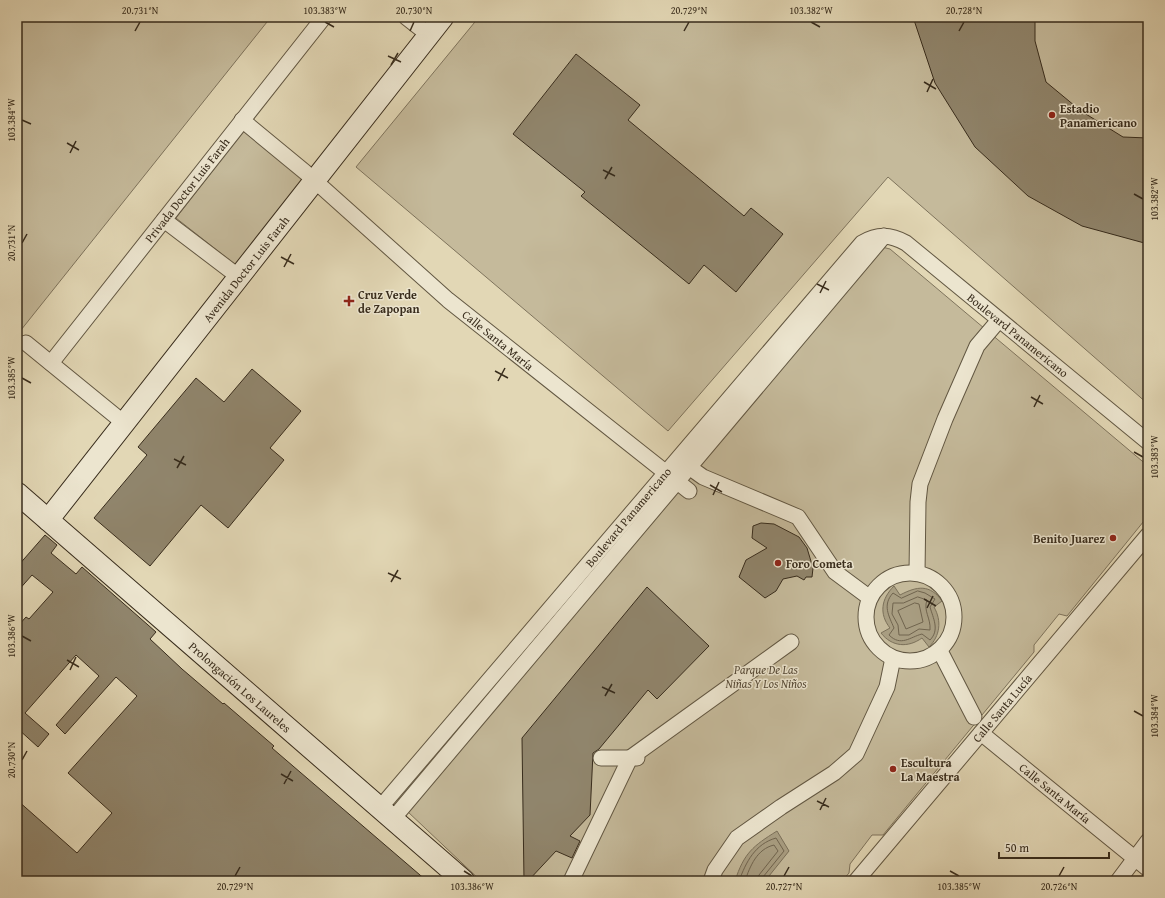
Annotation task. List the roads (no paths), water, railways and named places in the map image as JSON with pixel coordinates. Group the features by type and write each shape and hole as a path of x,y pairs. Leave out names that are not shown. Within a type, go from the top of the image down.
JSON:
{"street":[{"name":"Privada Doctor Luis Farah","path":"51,363 324,17"},
{"path":"406,17 429,35"},
{"name":"Avenida Doctor Luis Farah","path":"48,520 443,17"},
{"name":"Calle Santa María","path":"242,120 448,300 689,491"},
{"path":"164,220 239,278"},
{"name":"Boulevard Panamericano","path":"671,478 689,467 884,236"},
{"name":"Boulevard Panamericano","path":"386,814 671,478 862,243 870,238 884,236 898,239 906,244 1148,442"},
{"path":"917,573 920,484 945,419 977,346 999,320"},
{"path":"26,343 124,423"},
{"path":"689,467 703,477 798,517 835,572 870,598"},
{"name":"Prolongación Los Laureles","path":"17,493 464,881"},
{"name":"Calle Santa Lucía","path":"856,881 981,732 1146,543"},
{"path":"906,573 917,573 932,578 946,590 952,602 954,625 950,637 940,650 919,660 906,661 894,658 878,648 868,631 866,617 870,598 876,589 890,578 906,573"},
{"path":"571,881 635,758 791,642"},
{"path":"940,650 974,717"},
{"path":"711,881 715,870 737,838 781,806 818,784 856,754 887,687 894,658"},
{"name":"Calle Santa María","path":"981,732 1148,869"},
{"path":"601,758 635,758"},
{"path":"1118,881 1148,840"}],"water":[{"path":"894,586 900,595 918,588 928,589 937,595 942,601 934,607 937,612 939,628 936,638 929,647 922,638 906,645 890,641 881,633 890,628 884,617 883,607 886,596"},
{"path":"777,831 789,851 765,881 735,881 742,863 750,851"}],"place":[{"name":"Estadio Panamericano","path":"1052,115"},
{"name":"Cruz Verde de Zapopan","path":"349,301"},
{"name":"Benito Juarez","path":"1113,538"},
{"name":"Foro Cometa","path":"778,563"},
{"name":"Escultura La Maestra","path":"893,769"}],"park label":[{"name":"Parque De Las Niñas Y Los Niños","path":"766,676"}]}
